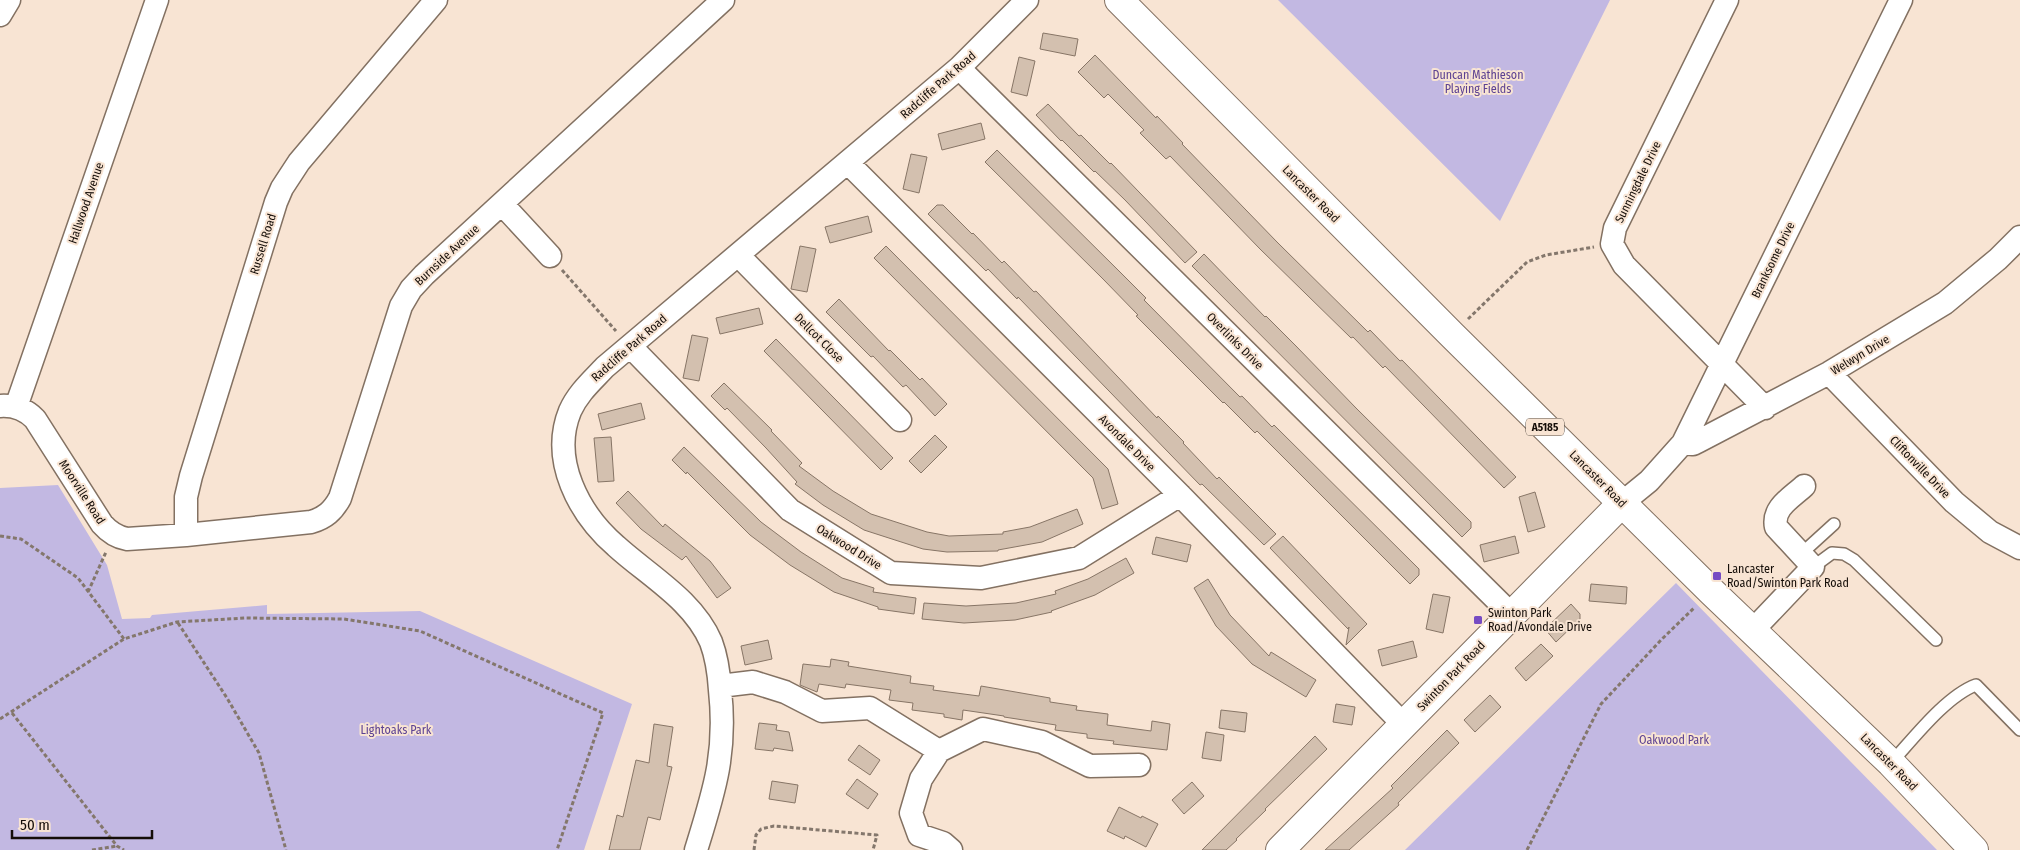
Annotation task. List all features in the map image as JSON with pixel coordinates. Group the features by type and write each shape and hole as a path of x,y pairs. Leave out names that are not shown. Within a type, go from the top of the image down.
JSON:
{"main road":[{"name":"Lancaster Road","path":"1119,0 1452,335 1712,592 1891,762 1974,850"},
{"name":"Swinton Park Road","path":"1280,850 1622,503"}],"street":[{"path":"0,15 9,0"},
{"name":"Hallwood Avenue","path":"8,406 157,0"},
{"name":"Russell Road","path":"186,536 186,497 191,476 276,202 282,188 299,162 436,0"},
{"name":"Burnside Avenue","path":"186,536 311,522 328,514 340,498 398,315 406,297 424,274 723,0"},
{"name":"Radcliffe Park Road","path":"696,850 712,801 718,774 723,727 720,686 712,644 698,619 679,599 604,535 582,506 567,471 564,440 566,424 576,399 605,367 959,68 1027,0"},
{"name":"Sunningdale Drive","path":"1612,244 1615,228 1727,0"},
{"name":"Branksome Drive","path":"1622,503 1649,481 1683,443 1901,0"},
{"name":"Overlinks Drive","path":"959,68 1511,614"},
{"name":"Avondale Drive","path":"848,163 1180,495 1404,725"},
{"path":"502,204 550,256"},
{"name":"Welwyn Drive","path":"1683,443 1693,444 1765,408 1829,373 1945,303 1998,259 2020,237"},
{"path":"1612,244 1624,265 1765,408"},
{"name":"Dellcot Close","path":"738,255 900,420"},
{"name":"Oakwood Drive","path":"630,346 790,510 891,573 981,578 1079,558 1180,495"},
{"name":"Cliftonville Drive","path":"1829,373 1954,502 1990,532 2020,548"},
{"name":"Moorville Road","path":"8,406 30,414 35,419 102,524 114,534 127,539 186,536"},
{"path":"1752,631 1807,561 1776,527 1774,519 1778,510 1804,486"},
{"path":"720,686 753,682 785,692 822,711 870,708 939,751"},
{"path":"951,850 943,843 919,835 911,813 921,778 939,751 983,729 1042,742 1090,766 1139,765"}],"lane":[{"path":"1807,561 1834,524"},
{"path":"1807,561 1832,553 1844,554 1854,560 1936,640"},
{"path":"1891,762 1947,703 1965,689 1976,685 2020,730"}],"path":[{"path":"1452,335 1527,262 1546,254 1612,244"},
{"path":"550,256 630,346"},
{"path":"88,592 114,534"},
{"path":"0,536 20,539 78,578 124,639"},
{"path":"1527,850 1601,704 1662,639 1712,592"},
{"path":"0,719 124,639 177,622 246,618 344,619 420,631 603,713 557,850"},
{"path":"177,622 227,698 259,753 286,850"},
{"path":"12,713 117,846 124,850"},
{"path":"754,850 756,835 761,829 774,826 877,835 873,850"},
{"path":"92,850 117,846"}],"green space":[{"name":"Duncan Mathieson Playing Fields","path":"1278,0 1610,0 1500,221"},
{"name":"Lightoaks Park","path":"58,485 107,565 122,619 150,618 152,615 267,605 267,614 420,611 632,704 584,850 0,850 0,488"},
{"name":"Oakwood Park","path":"1676,583 1937,850 1405,850"}],"building":[{"path":"1043,33 1078,39 1075,56 1040,49"},
{"path":"1095,55 1156,118 1157,116 1277,242 1368,332 1370,330 1400,361 1402,360 1516,477 1504,488 1385,366 1383,368 1353,337 1351,338 1260,249 1170,156 1166,159 1140,133 1144,130 1108,94 1104,98 1078,72"},
{"path":"1019,57 1035,61 1027,96 1011,92"},
{"path":"1048,104 1079,136 1081,135 1111,163 1197,252 1185,263 1125,200 1061,141 1036,115"},
{"path":"981,123 985,139 942,150 938,134"},
{"path":"997,150 1146,298 1144,300 1240,397 1242,396 1272,427 1274,425 1419,569 1419,575 1410,584 1257,431 1255,433 1223,403 1136,316 1138,315 1103,279 985,162"},
{"path":"911,154 927,157 919,193 903,189"},
{"path":"937,205 943,205 1002,263 1004,261 1034,292 1036,291 1157,418 1158,416 1184,442 1217,479 1219,477 1276,534 1264,545 1202,484 1200,485 1018,297 1017,299 988,269 986,271 928,214"},
{"path":"868,216 872,232 830,243 825,227"},
{"path":"800,246 816,249 807,292 791,289"},
{"path":"886,246 1108,469 1118,504 1102,509 1093,478 874,258"},
{"path":"1204,254 1471,522 1471,528 1462,537 1192,266"},
{"path":"839,299 889,351 920,380 922,378 947,404 935,416 906,385 903,387 826,312"},
{"path":"759,308 763,324 720,334 716,318"},
{"path":"692,335 708,338 699,381 683,378"},
{"path":"776,339 893,458 881,470 764,351"},
{"path":"724,383 772,430 802,463 799,466 833,491 871,514 927,532 949,536 1003,534 1003,532 1030,527 1077,509 1083,524 1042,542 998,551 947,552 923,549 864,530 823,505 795,484 797,482 766,448 727,408 725,410 711,396"},
{"path":"641,403 645,419 602,430 598,414"},
{"path":"935,435 947,447 921,473 909,461"},
{"path":"611,437 614,481 598,482 594,438"},
{"path":"684,447 761,522 801,552 842,578 874,588 873,592 916,598 914,614 878,609 878,607 834,592 790,565 750,535 687,472 686,474 672,460"},
{"path":"628,491 663,527 665,524 710,561 731,588 717,598 686,556 682,560 641,529 616,503"},
{"path":"1535,492 1545,527 1528,532 1519,497"},
{"path":"1283,536 1367,624 1346,645 1349,627 1348,629 1270,548"},
{"path":"1515,536 1519,553 1484,562 1480,545"},
{"path":"1156,537 1191,545 1187,562 1152,554"},
{"path":"1126,558 1134,573 1095,595 1052,612 1015,620 964,623 922,619 924,603 966,606 1016,603 1056,594 1055,591 1088,579"},
{"path":"1208,579 1230,615 1269,656 1271,652 1316,680 1306,697 1252,664 1216,626 1194,588"},
{"path":"1591,584 1627,587 1626,604 1589,601"},
{"path":"1433,594 1450,597 1443,633 1426,629"},
{"path":"1571,604 1580,614 1580,619 1556,642 1545,629"},
{"path":"768,640 772,659 745,665 741,646"},
{"path":"1413,641 1417,657 1382,666 1378,650"},
{"path":"1541,644 1553,656 1526,681 1515,668"},
{"path":"831,659 849,662 848,666 911,676 910,683 934,686 933,690 979,696 981,686 1050,698 1050,702 1077,706 1076,710 1108,714 1107,725 1151,731 1152,721 1170,724 1167,750 1113,744 1114,741 1087,738 1087,734 1055,730 1056,725 1004,716 963,710 962,720 944,717 944,714 912,710 913,703 889,700 891,690 846,684 845,688 819,684 817,692 800,685 803,664 830,667"},
{"path":"1490,695 1501,707 1475,732 1464,720"},
{"path":"1336,704 1355,707 1352,725 1333,722"},
{"path":"1221,710 1247,713 1245,732 1219,728"},
{"path":"759,723 777,725 776,730 789,732 793,751 774,748 773,751 755,749"},
{"path":"654,724 673,727 667,766 672,767 660,820 648,817 640,850 609,850 617,815 623,817 636,760 649,763"},
{"path":"1447,730 1459,743 1398,803 1399,805 1349,850 1325,850 1393,788 1391,786"},
{"path":"1206,732 1224,735 1221,761 1202,758"},
{"path":"1315,736 1327,749 1265,809 1237,840 1226,850 1202,850"},
{"path":"859,745 880,760 870,775 848,760"},
{"path":"857,779 878,794 868,809 846,794"},
{"path":"772,781 798,785 795,803 769,799"},
{"path":"1192,782 1204,796 1184,814 1172,800"},
{"path":"1119,807 1158,824 1146,847 1125,836 1124,839 1107,831"}],"place":[{"name":"Lancaster Road/Swinton Park Road","path":"1717,576"},
{"name":"Swinton Park Road/Avondale Drive","path":"1478,620"}]}
